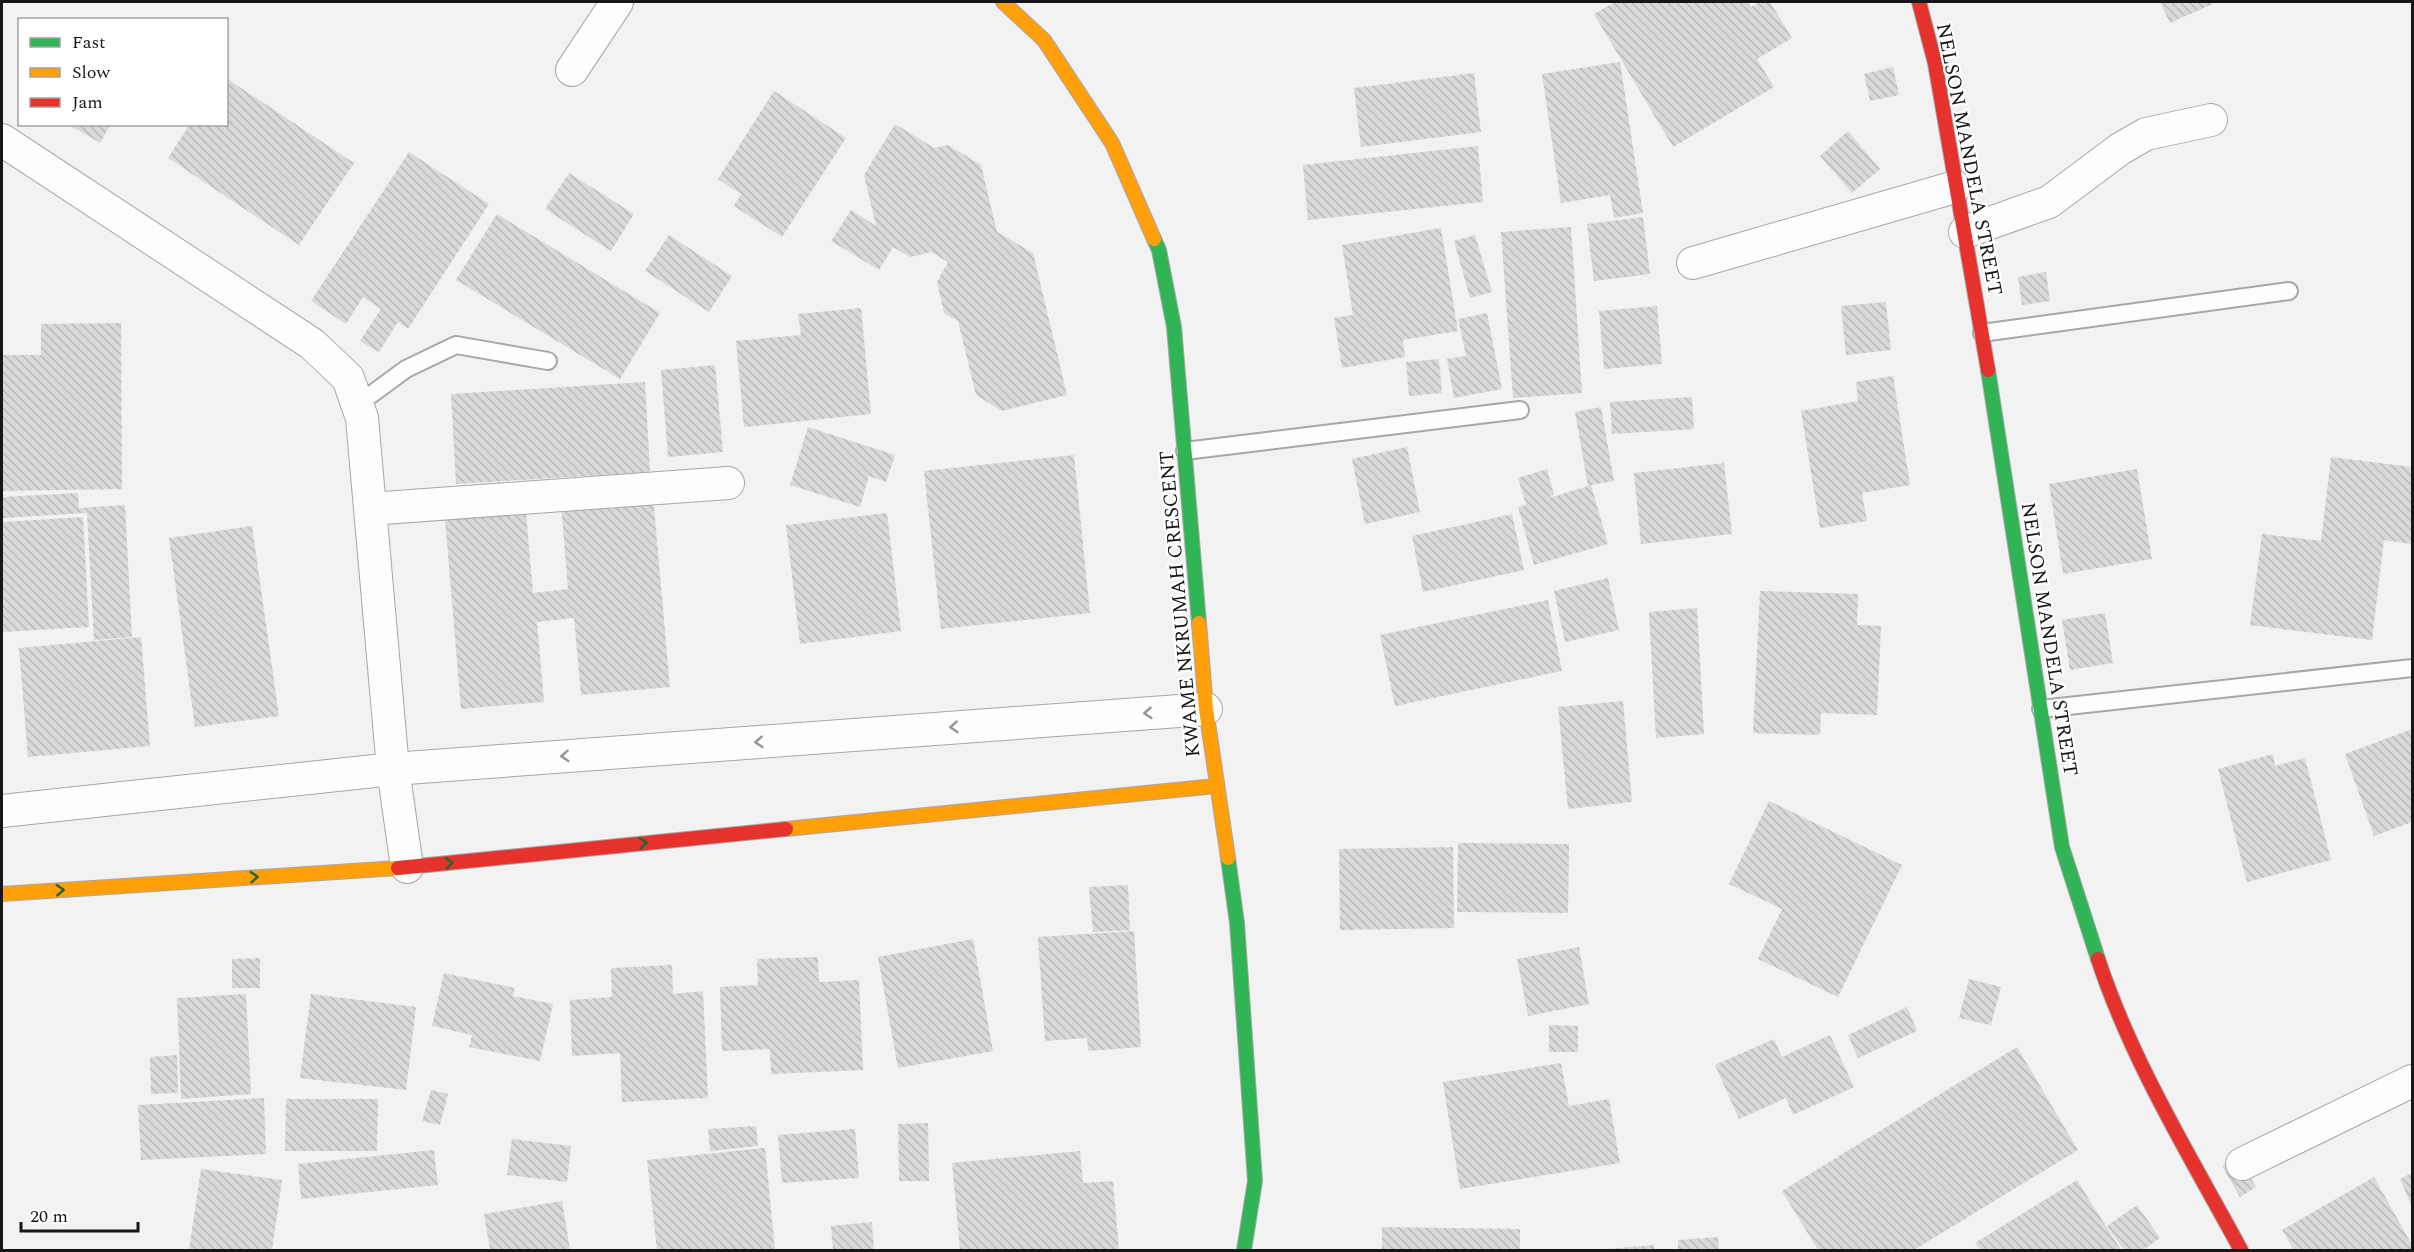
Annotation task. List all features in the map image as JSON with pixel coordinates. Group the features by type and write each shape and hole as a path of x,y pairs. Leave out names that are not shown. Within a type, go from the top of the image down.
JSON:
{"street":[{"path":"572,70 617,2"},
{"name":"KWAME NKRUMAH CRESCENT","path":"1003,2 1044,40 1112,143 1159,250 1174,327 1206,708 1237,923 1255,1181 1244,1251"},
{"name":"NELSON MANDELA STREET","path":"1919,2 1935,63 1955,187 1965,232 2062,847 2113,1004 2166,1112 2224,1173 2241,1251"},
{"path":"1965,232 2049,202 2120,149 2146,134 2211,120"},
{"path":"2,140 312,344 348,378 362,418 393,769 407,867"},
{"path":"1693,262 1955,187"},
{"path":"370,509 728,483"},
{"path":"2,811 393,769 1206,708"},
{"path":"2,894 407,867 1216,786"},
{"path":"2224,1173 2412,1081"}],"lane":[{"path":"1982,333 2289,291"},
{"path":"357,405 406,369 456,345 548,361"},
{"path":"1185,451 1520,410"},
{"path":"2041,709 2412,669"}],"building":[{"path":"1615,2 1748,2 1751,7 1760,2 1770,2 1792,38 1757,59 1774,87 1673,147 1594,14"},
{"path":"2160,2 2217,2 2170,23"},
{"path":"1620,62 1643,213 1614,218 1610,195 1561,203 1542,74"},
{"path":"1893,67 1899,95 1870,101 1864,74"},
{"path":"1474,73 1481,132 1361,147 1354,88"},
{"path":"228,79 354,163 299,245 168,158 189,126 228,126"},
{"path":"774,91 846,138 782,237 734,206 741,194 718,179"},
{"path":"895,124 934,148 948,145 981,165 997,232 1033,253 1067,395 1002,411 976,395 958,321 944,313 937,282 948,262 931,252 910,257 893,247 879,270 831,241 851,210 876,226 864,175"},
{"path":"71,126 110,126 100,143"},
{"path":"1848,131 1880,169 1852,193 1820,156"},
{"path":"1478,146 1483,202 1308,220 1303,165"},
{"path":"409,152 489,204 408,329 398,322 379,352 360,341 381,309 363,297 346,324 311,301"},
{"path":"569,173 634,214 611,251 545,209"},
{"path":"497,214 660,313 620,379 456,280"},
{"path":"1643,217 1650,274 1594,281 1587,224"},
{"path":"1571,227 1582,393 1513,398 1501,232"},
{"path":"1441,228 1458,331 1403,340 1405,357 1342,368 1334,318 1353,315 1342,245"},
{"path":"669,235 732,276 709,312 645,271"},
{"path":"1475,235 1492,292 1470,298 1454,241"},
{"path":"2046,272 2050,301 2022,305 2018,277"},
{"path":"1886,302 1891,350 1846,355 1841,306"},
{"path":"1657,306 1662,364 1604,369 1599,311"},
{"path":"861,308 871,414 744,427 736,341 801,335 798,314"},
{"path":"1487,313 1502,389 1454,398 1447,359 1466,356 1458,319"},
{"path":"121,323 122,489 2,491 2,355 41,355 41,324"},
{"path":"1439,359 1442,393 1409,396 1406,362"},
{"path":"715,365 723,452 668,457 661,370"},
{"path":"1893,376 1910,485 1862,493 1867,521 1820,528 1801,411 1858,401 1856,382"},
{"path":"645,382 650,472 456,484 451,394"},
{"path":"1692,397 1694,429 1612,434 1610,402"},
{"path":"1601,407 1614,481 1591,485 1608,544 1534,565 1518,507 1526,505 1518,478 1547,469 1554,495 1546,499 1588,486 1575,412"},
{"path":"808,427 895,455 886,482 869,476 860,507 790,485"},
{"path":"1407,447 1420,512 1365,524 1352,459"},
{"path":"1074,455 1090,613 941,629 924,471"},
{"path":"2331,457 2412,467 2412,544 2384,540 2372,640 2250,625 2262,534 2321,541"},
{"path":"1724,463 1732,534 1641,544 1634,473"},
{"path":"2137,469 2152,559 2063,574 2049,484"},
{"path":"78,493 79,508 125,505 132,637 94,640 87,513 2,518 2,497"},
{"path":"653,496 670,687 581,695 574,618 537,622 544,702 461,709 445,519 526,512 533,593 568,589 561,504"},
{"path":"887,513 901,631 800,644 786,525"},
{"path":"1512,514 1524,570 1423,592 1412,536"},
{"path":"83,517 89,627 2,632 2,522"},
{"path":"252,526 279,716 195,727 169,538"},
{"path":"1608,578 1619,630 1565,642 1554,591"},
{"path":"1760,591 1858,594 1857,625 1881,626 1877,715 1821,713 1820,735 1753,733"},
{"path":"1548,600 1562,671 1395,706 1380,635"},
{"path":"1697,608 1704,734 1656,738 1649,612"},
{"path":"2105,613 2113,663 2070,670 2062,620"},
{"path":"141,637 150,746 28,757 19,648"},
{"path":"1623,701 1632,802 1568,809 1558,707"},
{"path":"2412,729 2412,822 2374,836 2345,754"},
{"path":"2273,754 2275,766 2305,758 2331,860 2247,882 2218,769"},
{"path":"1769,801 1902,865 1838,997 1758,959 1782,909 1729,884"},
{"path":"1458,843 1569,844 1568,913 1457,912"},
{"path":"1453,847 1454,928 1340,930 1339,849"},
{"path":"1128,885 1130,930 1093,932 1089,887"},
{"path":"1134,931 1141,1047 1088,1051 1087,1038 1045,1041 1038,937"},
{"path":"973,939 993,1051 898,1068 878,957"},
{"path":"1579,947 1589,1004 1528,1016 1517,959"},
{"path":"818,957 819,982 859,980 863,1070 771,1074 770,1049 722,1051 720,987 758,985 757,959"},
{"path":"260,958 260,988 232,988 232,959"},
{"path":"672,965 673,994 703,991 708,1098 622,1102 620,1053 572,1056 570,1000 612,997 611,968"},
{"path":"444,973 515,988 513,996 553,1004 540,1061 469,1047 472,1035 432,1026"},
{"path":"1969,979 2001,987 1991,1025 1959,1018"},
{"path":"246,994 251,1094 181,1099 177,998"},
{"path":"311,994 416,1007 406,1090 300,1078"},
{"path":"1907,1007 1917,1031 1858,1058 1848,1035"},
{"path":"1549,1025 1578,1026 1578,1052 1549,1052"},
{"path":"1830,1035 1854,1087 1793,1115 1786,1098 1739,1119 1715,1065 1774,1039 1782,1057"},
{"path":"2017,1047 2078,1150 1914,1250 1818,1250 1782,1191"},
{"path":"177,1055 178,1093 151,1094 150,1057"},
{"path":"1561,1063 1569,1106 1609,1099 1620,1163 1460,1189 1443,1082"},
{"path":"431,1090 448,1094 440,1125 422,1121"},
{"path":"264,1098 266,1154 141,1160 138,1105"},
{"path":"286,1099 378,1099 377,1151 285,1151"},
{"path":"928,1123 929,1181 899,1181 898,1124"},
{"path":"756,1126 758,1146 710,1151 708,1129"},
{"path":"855,1129 859,1178 782,1183 778,1135"},
{"path":"512,1139 571,1146 567,1182 507,1175"},
{"path":"765,1148 775,1250 657,1250 647,1160"},
{"path":"434,1150 438,1185 301,1199 298,1164"},
{"path":"1080,1151 1083,1183 1113,1181 1119,1250 960,1250 952,1163"},
{"path":"2238,1156 2256,1187 2240,1197 2222,1166"},
{"path":"201,1169 282,1180 272,1250 189,1250"},
{"path":"2412,1173 2412,1207 2400,1179"},
{"path":"2374,1177 2412,1245 2412,1250 2294,1250 2282,1230"},
{"path":"2077,1180 2121,1250 1980,1250 1975,1243"},
{"path":"562,1201 570,1250 490,1250 484,1214"},
{"path":"2137,1205 2160,1238 2143,1250 2124,1250 2107,1226"},
{"path":"872,1222 874,1250 833,1250 831,1226"},
{"path":"1382,1227 1520,1229 1520,1250 1382,1250"},
{"path":"1718,1237 1719,1250 1678,1250 1678,1240"},
{"path":"1654,1245 1654,1250 1607,1250 1607,1249"}],"traffic: fast":[{"path":"1154,239 1159,250 1174,327 1199,623"},
{"path":"1988,370 2062,847 2098,959"},
{"path":"1228,858 1237,923 1255,1181 1244,1250"}],"traffic: slow":[{"path":"1003,2 1044,40 1112,143 1154,239"},
{"path":"1199,623 1206,709 1228,858"},
{"path":"786,829 1216,786"},
{"path":"2,894 398,868"}],"traffic: jam":[{"path":"1919,2 1935,63 1988,370"},
{"path":"398,868 786,829"},
{"path":"2098,959 2145,1072 2241,1250"}]}
